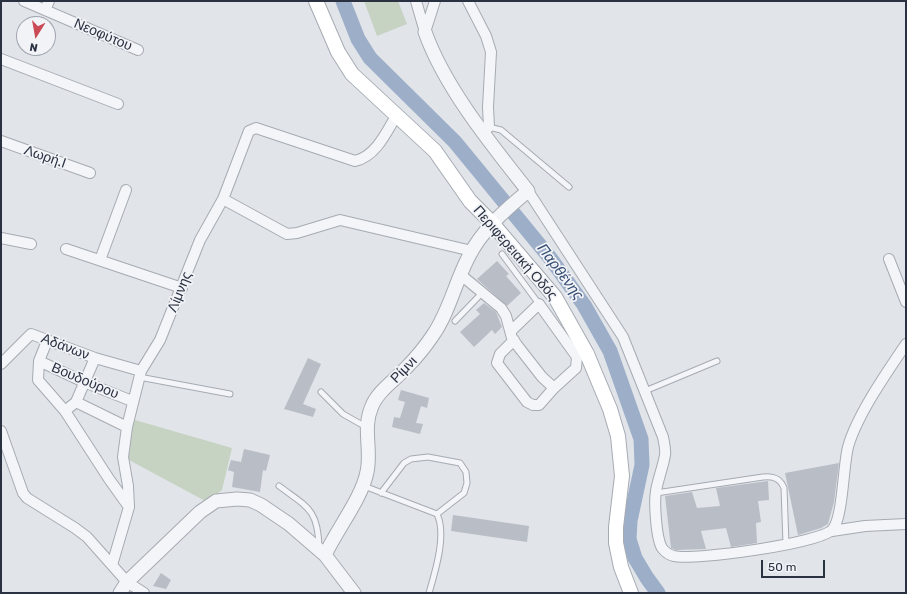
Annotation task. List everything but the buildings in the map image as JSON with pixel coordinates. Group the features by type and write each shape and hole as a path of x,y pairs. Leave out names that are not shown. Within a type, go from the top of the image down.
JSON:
{"main road":[{"name":"Περιφερειακή Οδός","path":"316,1 345,64 360,83 435,151 470,201 497,219 555,297 587,354 610,409 618,436 622,463 621,489 616,527 618,555 625,580 631,593"}],"street":[{"name":"Νεοφύτου","path":"24,1 47,6 138,50"},
{"path":"416,1 424,32 436,60 486,130 524,195 624,337 664,437 665,454 656,493 658,532 662,548 669,554 682,557 703,556 786,544 821,537 832,531 865,526 906,524"},
{"path":"424,32 435,1"},
{"path":"468,1 486,36 491,52 486,130"},
{"path":"1,59 118,104"},
{"name":"Λίμνης","path":"112,565 129,507 128,486 123,457 132,400 140,374 160,340 200,240 223,199 249,131 253,128 356,161 367,157 380,143 396,116"},
{"name":"Λωρή.Ι","path":"1,142 90,173"},
{"path":"100,260 126,190"},
{"name":"Ρίμνι","path":"322,552 339,527 363,486 369,464 366,427 372,406 377,397 408,367 434,334 454,294 472,251 497,219 524,195"},
{"path":"223,199 287,234 297,233 340,220 472,251"},
{"path":"1,238 31,244"},
{"path":"66,249 182,288"},
{"path":"889,260 906,302"},
{"path":"461,275 501,308 506,316 512,336 542,377 554,388"},
{"path":"539,304 577,357 576,368 554,388 539,405 533,405 528,402 497,363 500,354 512,336 539,304"},
{"name":"Αδάνων","path":"1,364 29,335 35,335 47,341 140,374"},
{"path":"47,341 38,361 38,380 65,411 129,507"},
{"path":"832,531 838,518 845,461 851,439 885,376 906,344"},
{"path":"65,411 76,402 95,358"},
{"name":"Βουδούρου","path":"38,361 84,382 132,400"},
{"path":"76,402 127,428"},
{"path":"2,435 23,492 27,498 87,537 112,565 124,587 144,593"},
{"path":"124,587 200,512 216,501 243,499 261,505 289,524 322,552 354,593"}],"lane":[{"path":"486,130 501,130 569,187"},
{"path":"502,254 539,304"},
{"path":"455,321 482,293"},
{"path":"645,391 717,361"},
{"path":"140,374 230,394"},
{"path":"321,392 343,414 366,427"},
{"path":"381,493 404,463 411,459 428,457 460,464 466,472 467,478 464,492 437,514"},
{"path":"656,493 763,477 774,478 780,481 784,488 786,544"},
{"path":"279,486 306,507 314,516 317,523 322,552"},
{"path":"363,486 437,514 440,521 439,555 429,593"}],"green space":[{"path":"364,1 398,1 407,24 377,36"},
{"path":"128,418 232,448 222,490 207,502 129,460"}],"waterway":[{"name":"Παρθένης","path":"343,1 358,39 370,58 455,142 551,259 584,305 610,351 641,439 642,465 630,521 629,539 635,558 658,593"}]}
